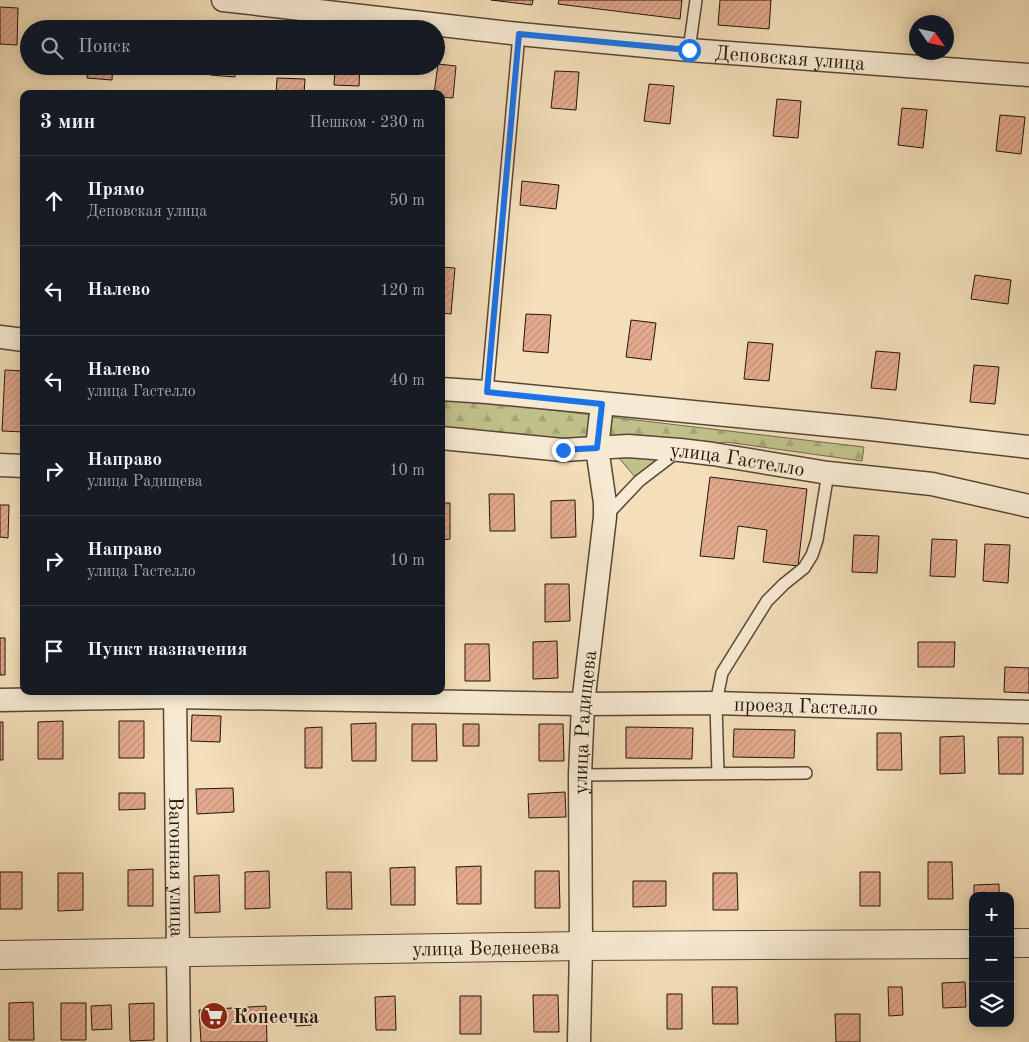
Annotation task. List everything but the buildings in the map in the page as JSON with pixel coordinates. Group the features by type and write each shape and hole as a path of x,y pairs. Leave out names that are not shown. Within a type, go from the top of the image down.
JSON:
{"street":[{"name":"Деповская улица","path":"223,0 397,20"},
{"name":"Деповская улица","path":"445,26 689,50 1029,75"},
{"path":"0,338 20,340"},
{"name":"улица Гастелло","path":"445,389 860,428 1029,447"},
{"name":"улица Радищева","path":"579,1042 581,946 580,775 583,704 606,503 597,448 602,404"},
{"name":"улица Гастелло","path":"445,438 563,450 628,446 680,450 828,474 932,484 1029,506"},
{"path":"0,466 20,466"},
{"name":"проезд Гастелло","path":"0,700 146,695"},
{"name":"Вагонная улица","path":"175,695 179,1042"},
{"name":"проезд Гастелло","path":"216,695 583,704 716,703 1029,712"},
{"path":"1014,944 1029,943"},
{"name":"улица Веденеева","path":"0,955 581,946 969,944"}],"lane":[{"path":"689,50 696,0"},
{"path":"487,392 519,34"},
{"path":"605,518 639,481 680,450"},
{"path":"718,774 716,703 722,673 767,601 804,568 812,556 817,540 828,474"},
{"path":"580,775 806,773"}],"green space":[{"path":"445,397 864,447 862,461 726,442 679,449 635,477 609,446 445,427"}],"place":[{"name":"Копеечка","path":"214,1016"}],"route":[{"path":"563,450 597,448 602,404 487,392 519,34 689,50"}]}
